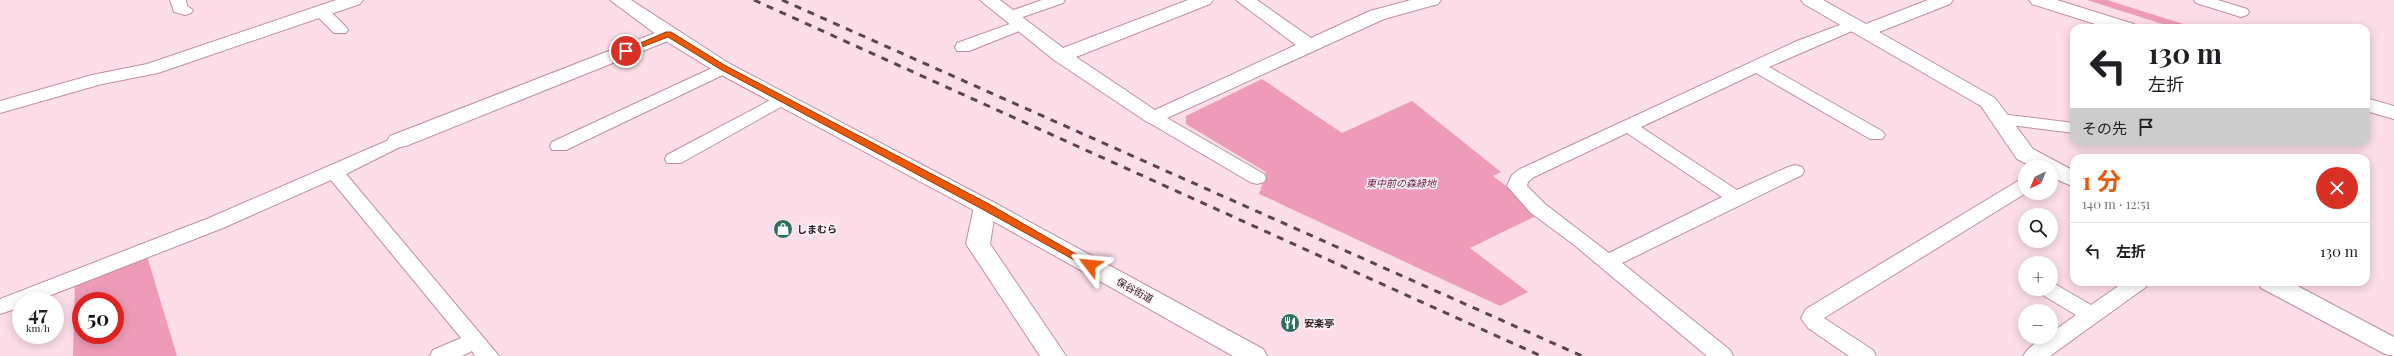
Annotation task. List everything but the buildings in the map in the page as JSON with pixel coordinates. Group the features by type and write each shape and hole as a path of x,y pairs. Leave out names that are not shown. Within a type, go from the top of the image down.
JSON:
{"street":[{"path":"0,107 99,79 151,69 354,0"},
{"name":"保谷街道","path":"619,0 668,34 723,68 985,206 1254,356"},
{"path":"989,0 1061,56 1154,118 1377,15 1432,0"},
{"path":"1061,56 1204,0"},
{"path":"1245,0 1310,46"},
{"path":"1810,0 1988,102 2024,154 2036,160"},
{"path":"1859,28 1944,0"},
{"path":"2038,0 2114,24"},
{"path":"398,141 668,34"},
{"path":"2370,105 2394,113"},
{"path":"2058,172 2070,178"},
{"path":"985,206 978,244 1053,356"},
{"path":"2278,286 2394,348"}],"lane":[{"path":"963,47 1057,0"},
{"path":"2202,0 2241,12"},
{"path":"321,11 340,30"},
{"path":"1722,356 1663,311 1607,262 1532,202 1517,186 1519,180 1527,173 1802,45 1859,28"},
{"path":"1757,67 1876,135"},
{"path":"559,146 723,68"},
{"path":"674,159 782,99"},
{"path":"1154,118 1257,178"},
{"path":"2001,119 2070,128"},
{"path":"1628,126 1736,198"},
{"path":"0,307 216,223 334,172 398,141"},
{"path":"1607,262 1736,198 1795,171"},
{"path":"334,172 481,349 441,356"},
{"path":"1864,356 1816,323 1812,318 1814,314 2018,189"},
{"path":"2034,356 2133,286"},
{"path":"2058,295 2092,315"}],"green space":[{"path":"2087,0 2107,0 2183,24 2162,24"},
{"name":"東中前の森緑地","path":"1262,79 1342,133 1412,101 1501,172 1493,176 1542,213 1470,248 1528,292 1500,306 1259,194 1266,172 1186,124 1186,116"},
{"path":"147,256 177,356 73,356 73,344 124,344 124,292 75,292 75,283"}],"railway":[{"path":"754,0 1541,356"},
{"path":"782,0 1582,356"}],"place":[{"name":"しまむら","path":"783,229"},
{"name":"安楽亭","path":"1290,323"}],"route":[{"path":"626,51 668,34 723,68 985,206 1090,265"}]}
